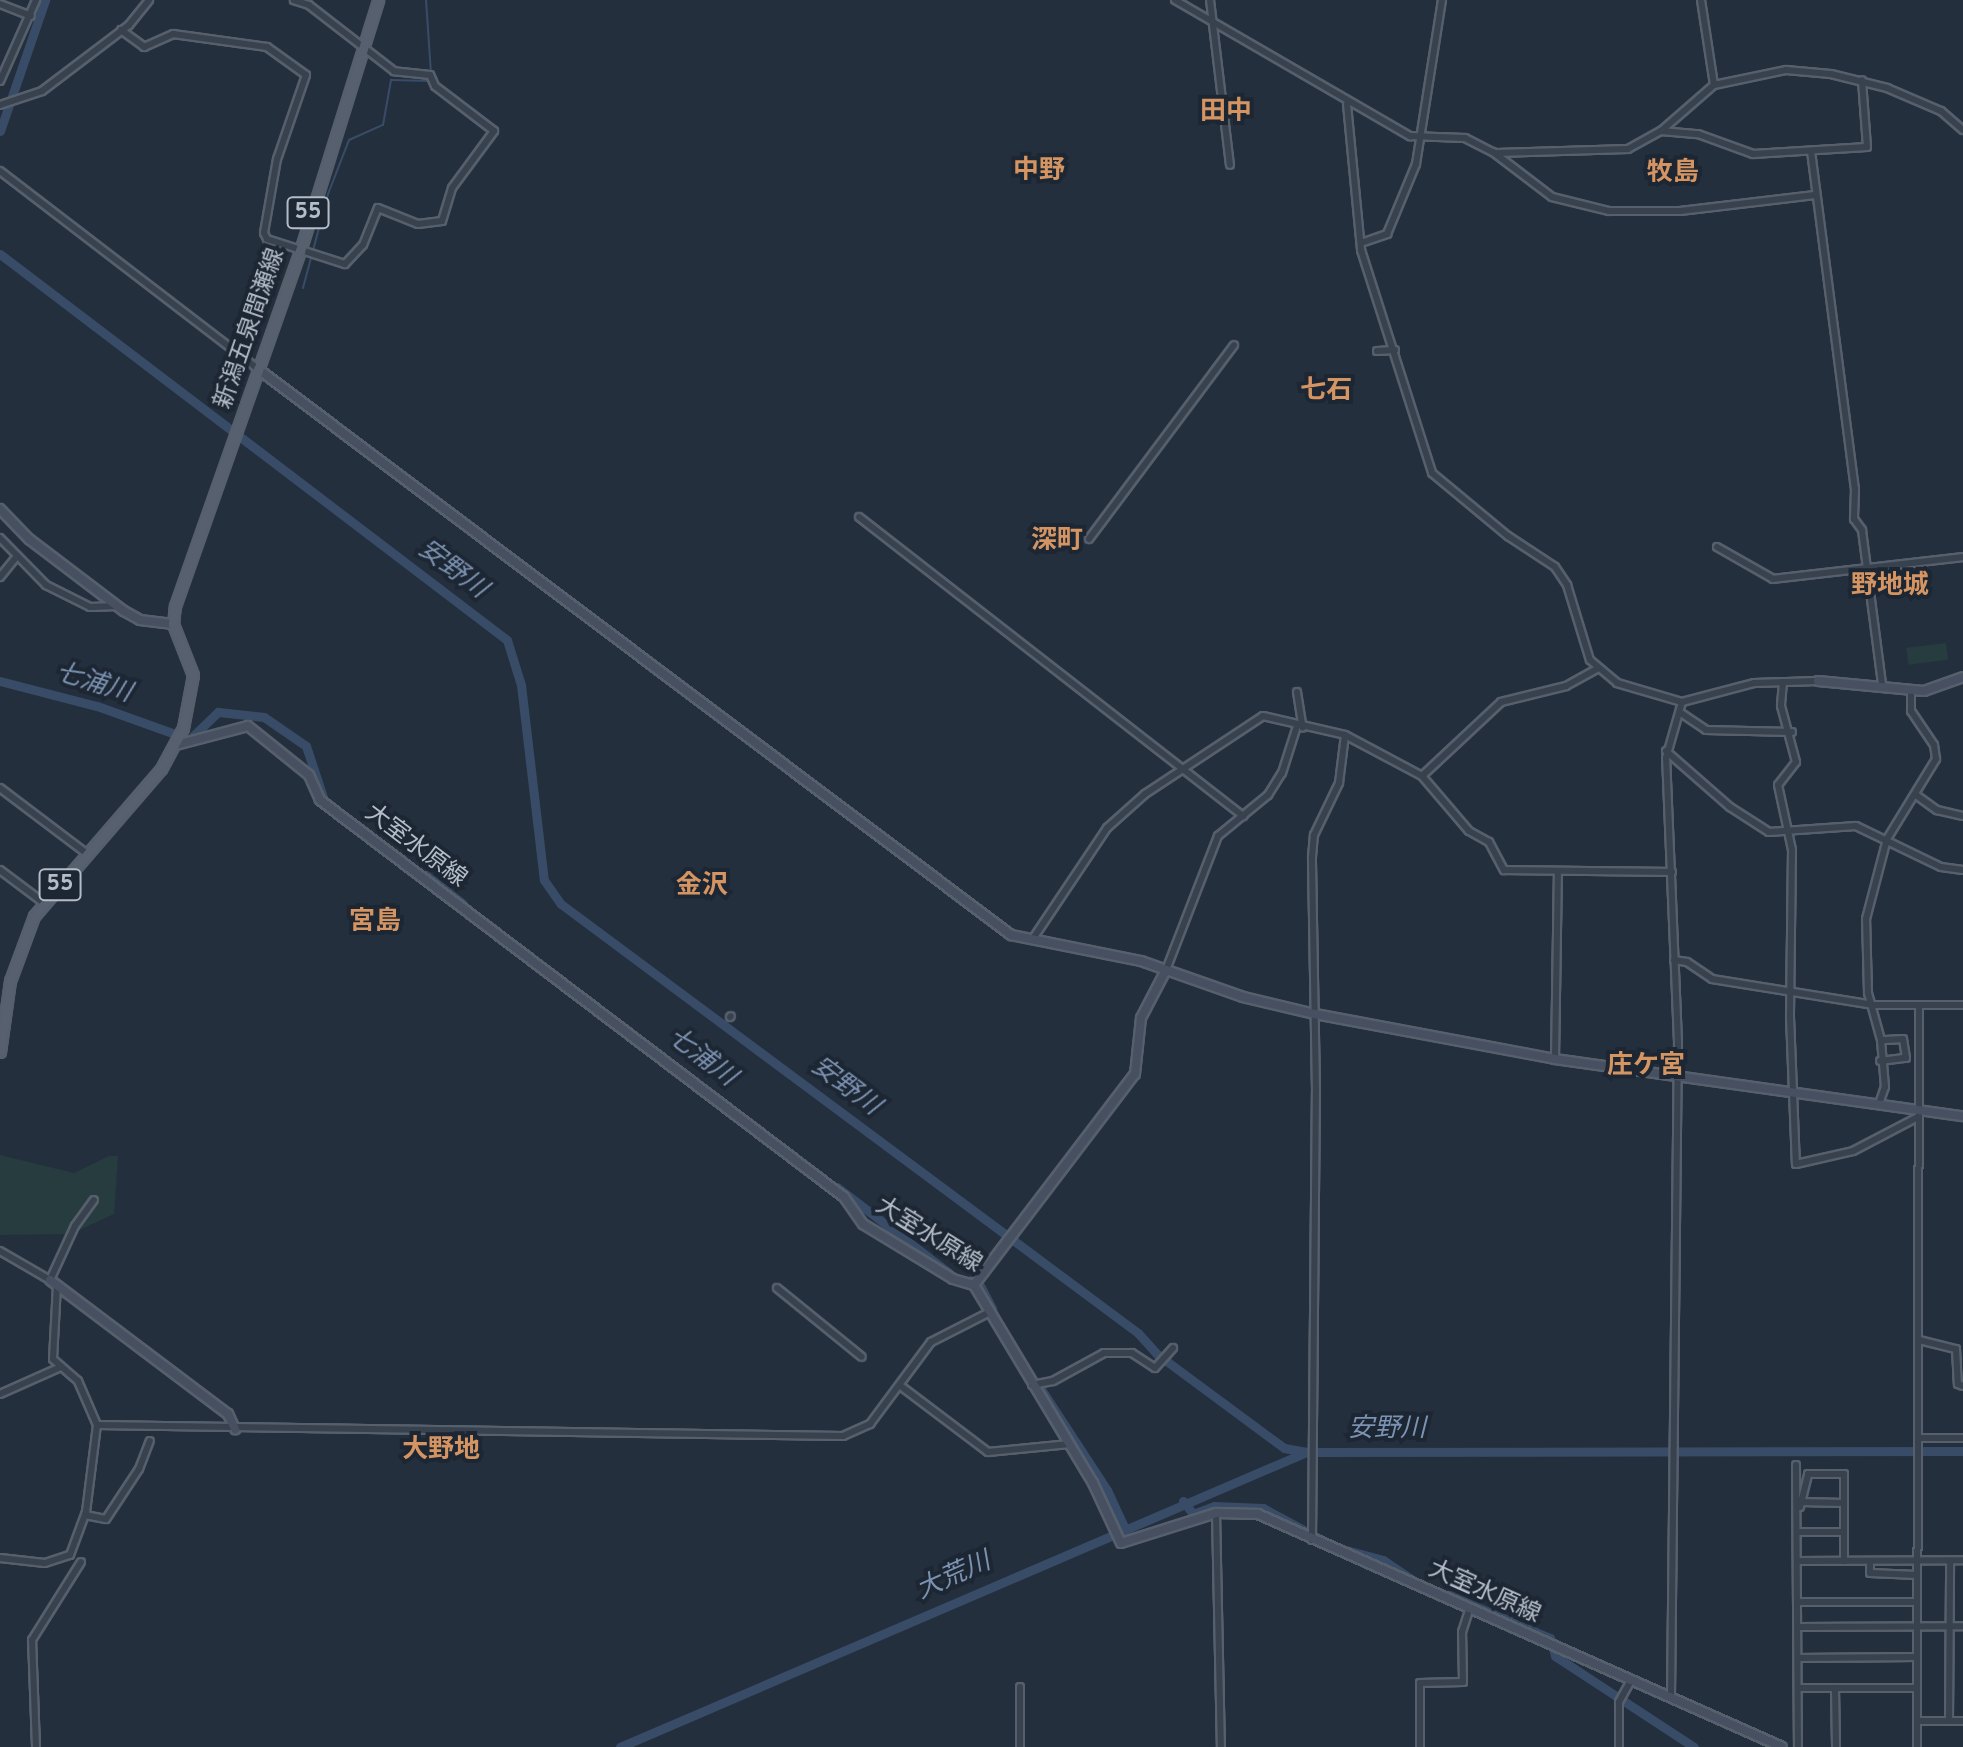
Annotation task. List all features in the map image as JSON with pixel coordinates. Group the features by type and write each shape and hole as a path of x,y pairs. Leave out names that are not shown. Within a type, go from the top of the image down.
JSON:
{"main road":[{"name":"新潟五泉間瀬線","path":"173,624 300,251 378,0"},
{"name":"55","path":"0,1052 19,950 44,903 176,745 193,687 191,665 173,624"}],"street":[{"path":"0,81 36,0"},
{"path":"0,104 16,102 42,91 141,15 149,0"},
{"path":"121,30 144,47 182,35 267,47 279,60 306,75 280,147 264,233 267,239 345,264 363,245 378,208 418,224 442,221 452,188 494,131 435,86 430,75 394,71 309,5 294,0"},
{"path":"1175,0 1347,104 1423,139 1465,138 1493,152 1552,197 1609,211 1745,207 1815,195"},
{"path":"1210,0 1230,165"},
{"path":"1361,243 1387,234 1423,139 1431,46 1442,0"},
{"path":"1701,0 1714,85"},
{"path":"0,4 31,16"},
{"path":"1493,152 1610,153 1661,131 1714,85 1786,70 1862,80 1919,100 1963,130"},
{"path":"1661,131 1698,134 1753,154 1867,147 1862,80"},
{"path":"1347,104 1361,243 1427,466 1461,500 1555,567 1567,585 1590,660 1598,668 1627,688 1682,702 1721,689 1783,682 1882,685 1911,691 1963,677"},
{"path":"1811,151 1882,685"},
{"path":"0,171 258,369 494,542 989,921 1031,942 1166,970 1243,997 1315,1014 1555,1059 1879,1104 1919,1113 1963,1116"},
{"path":"1089,539 1234,345"},
{"path":"1377,351 1395,350"},
{"path":"0,509 29,539 117,606 140,620 173,624"},
{"path":"859,517 1187,768 1243,816"},
{"path":"0,538 46,585 66,597 90,607 117,606"},
{"path":"1717,547 1773,579 1865,571 1963,557"},
{"path":"0,577 17,556"},
{"path":"1422,776 1501,702 1566,686 1598,668"},
{"path":"1783,682 1781,706 1792,732 1796,762 1778,785 1788,830 1796,1164 1853,1151 1919,1113"},
{"path":"1879,1104 1885,1087 1880,1061 1881,1040 1874,1005 1868,993 1866,919 1887,839 1936,759 1934,745 1911,711 1911,691"},
{"path":"974,1285 1135,1074 1141,1018 1166,970 1214,844 1268,795 1282,773 1300,727 1297,692"},
{"path":"1671,1697 1677,1462 1678,1076 1666,751 1681,713 1682,702"},
{"path":"1681,713 1706,730 1792,732"},
{"path":"1031,942 1107,828 1145,794 1263,716 1345,735 1422,776 1469,831 1489,842 1500,868 1672,872"},
{"name":"大室水原線","path":"176,745 248,726 309,775 320,800 844,1197 863,1224 953,1279 974,1285 1070,1444 1120,1540 1133,1540 1216,1513 1258,1514 1314,1536 1469,1610 1782,1747"},
{"path":"1314,1536 1315,1014 1312,845 1339,783 1345,735"},
{"path":"1666,751 1730,807 1769,832 1856,826 1941,867 1963,870"},
{"path":"0,788 86,853"},
{"path":"1916,795 1937,810 1963,816"},
{"path":"0,870 44,903"},
{"path":"1555,1059 1558,871"},
{"path":"1674,960 1687,962 1712,979 1874,1005 1963,1005"},
{"path":"1917,1747 1919,1005"},
{"path":"1880,1061 1906,1058 1903,1039 1881,1040"},
{"path":"0,1558 45,1563 70,1555 85,1515 97,1425 78,1381 53,1359 54,1283 75,1226 94,1200"},
{"path":"0,1251 54,1283 228,1414 235,1429"},
{"path":"777,1288 862,1357"},
{"path":"97,1425 833,1437 864,1428 902,1387 931,1342 990,1312"},
{"path":"1919,1340 1956,1349 1958,1384 1963,1386"},
{"path":"1032,1385 1053,1381 1104,1353 1132,1353 1158,1365 1171,1350"},
{"path":"0,1394 61,1367"},
{"path":"902,1387 988,1452 1070,1444"},
{"path":"1919,1440 1963,1438"},
{"path":"85,1515 106,1519 139,1469 150,1441"},
{"path":"1796,1465 1798,1747"},
{"path":"1797,1518 1808,1474 1844,1474 1844,1561"},
{"path":"1801,1502 1844,1503"},
{"path":"1216,1513 1221,1747"},
{"path":"1798,1532 1844,1532"},
{"path":"1798,1561 1963,1560"},
{"path":"1870,1561 1870,1573 1917,1575"},
{"path":"1949,1721 1950,1561"},
{"path":"36,1747 32,1640 81,1562"},
{"path":"1798,1602 1917,1602"},
{"path":"1420,1747 1420,1683 1463,1682 1462,1632 1469,1610"},
{"path":"1798,1627 1963,1626"},
{"path":"1798,1658 1917,1657"},
{"path":"1619,1747 1619,1702 1632,1679"},
{"path":"1020,1687 1020,1747"},
{"path":"1798,1688 1917,1688"},
{"path":"1835,1688 1836,1747"},
{"path":"1917,1721 1963,1721"}],"green space":[{"path":"1946,643 1948,660 1908,665 1906,648"},
{"path":"0,1155 74,1173 109,1156 118,1156 114,1214 71,1234 0,1235"}],"waterway":[{"path":"0,131 45,0"},
{"path":"426,0 431,74"},
{"path":"303,288 328,194 349,140 383,125 391,80 431,81"},
{"name":"安野川","path":"0,254 507,640 521,685 544,880 561,904 1138,1333 1157,1354 1284,1448 1307,1452 1963,1451"},
{"name":"七浦川","path":"0,681 97,706 172,733"},
{"name":"七浦川","path":"193,736 218,712 264,717 306,746 324,800 331,805"},
{"name":"七浦川","path":"426,875 462,903"},
{"name":"七浦川","path":"837,1187 949,1273"},
{"name":"七浦川","path":"971,1280 981,1287 992,1309"},
{"name":"七浦川","path":"1037,1383 1107,1490 1125,1529"},
{"name":"大荒川","path":"620,1747 1304,1453"},
{"path":"1183,1501 1193,1514 1214,1506 1263,1508 1335,1547 1383,1560 1413,1580"},
{"path":"1449,1595 1550,1638 1555,1656 1694,1747"}],"district":[{"name":"田中","path":"1226,113"},
{"name":"中野","path":"1039,172"},
{"name":"牧島","path":"1673,174"},
{"name":"七石","path":"1326,392"},
{"name":"深町","path":"1057,542"},
{"name":"野地城","path":"1890,587"},
{"name":"金沢","path":"702,887"},
{"name":"宮島","path":"375,923"},
{"name":"庄ケ宮","path":"1646,1067"},
{"name":"大野地","path":"441,1451"}]}
